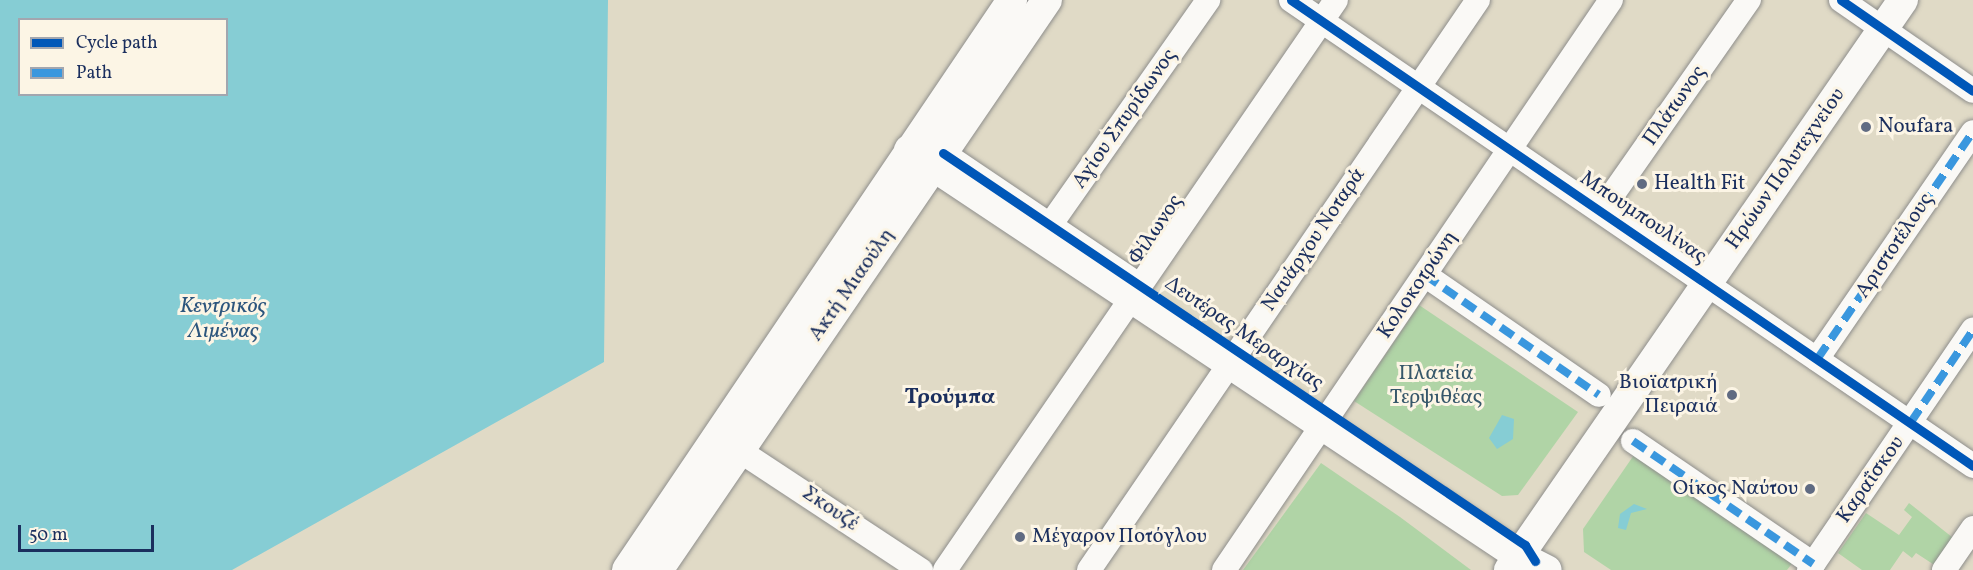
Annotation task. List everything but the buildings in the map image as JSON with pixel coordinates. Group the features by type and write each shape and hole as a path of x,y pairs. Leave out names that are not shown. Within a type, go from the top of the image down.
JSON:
{"main road":[{"name":"Ακτή Μιαούλη","path":"658,570 727,443 909,150 1012,0"},
{"name":"Ακτή Μιαούλη","path":"627,570 727,443 938,160 1047,0"},
{"name":"Ηρώων Πολυτεχνείου","path":"1527,560 1707,283 1903,0"},
{"name":"Δευτέρας Μεραρχίας","path":"909,150 938,160 1326,420 1527,560"}],"street":[{"name":"Αγίου Σπυρίδωνος","path":"1046,232 1208,0"},
{"name":"Μπουμπουλίνας","path":"1292,0 1973,466"},
{"name":"Φίλωνος","path":"945,570 1336,0"},
{"name":"Ναυάρχου Νοταρά","path":"1089,570 1478,0"},
{"name":"Κολοκοτρώνη","path":"1225,570 1611,0"},
{"name":"Πλάτωνος","path":"1601,212 1749,0"},
{"path":"1842,0 1973,91"},
{"name":"Αριστοτέλους","path":"1818,358 1973,132"},
{"path":"1425,275 1599,395"},
{"name":"Καραΐσκου","path":"1811,567 1973,330"},
{"path":"1633,441 1811,567"},
{"name":"Σκουζέ","path":"727,443 921,570"},
{"path":"1944,570 1973,528"}],"green space":[{"name":"Πλατεία Τερψιθέας","path":"1419,305 1578,412 1518,495 1502,496 1354,401"},
{"path":"1636,452 1794,561 1787,570 1611,570 1584,552 1583,529"},
{"path":"1321,463 1400,517 1471,570 1243,570"},
{"path":"1909,503 1957,541 1939,568 1916,553 1912,558 1903,551 1890,570 1862,570 1838,553 1866,513 1899,535 1912,517 1904,510"}],"water":[{"name":"Κεντρικός Λιμένας","path":"0,0 608,0 604,362 232,570 0,570"},
{"path":"1502,415 1514,419 1513,439 1497,449 1489,438"},
{"path":"1634,504 1647,509 1631,513 1626,530 1618,528 1620,514"}],"marked path":[{"path":"1818,358 1973,132"},
{"path":"1425,275 1599,395"},
{"path":"1911,422 1973,330"},
{"path":"1633,441 1813,564"}],"cycle path":[{"path":"1291,0 1973,466"},
{"path":"1841,0 1973,91"},
{"path":"943,153 1525,545 1535,561"}],"place":[{"name":"Noufara","path":"1866,127"},
{"name":"Health Fit","path":"1642,184"},
{"name":"Βιοϊατρική Πειραιά","path":"1732,395"},
{"name":"Οίκος Ναύτου","path":"1810,489"},
{"name":"Μέγαρον Ποτόγλου","path":"1020,537"}],"district":[{"name":"Τρούμπα","path":"950,398"}]}
